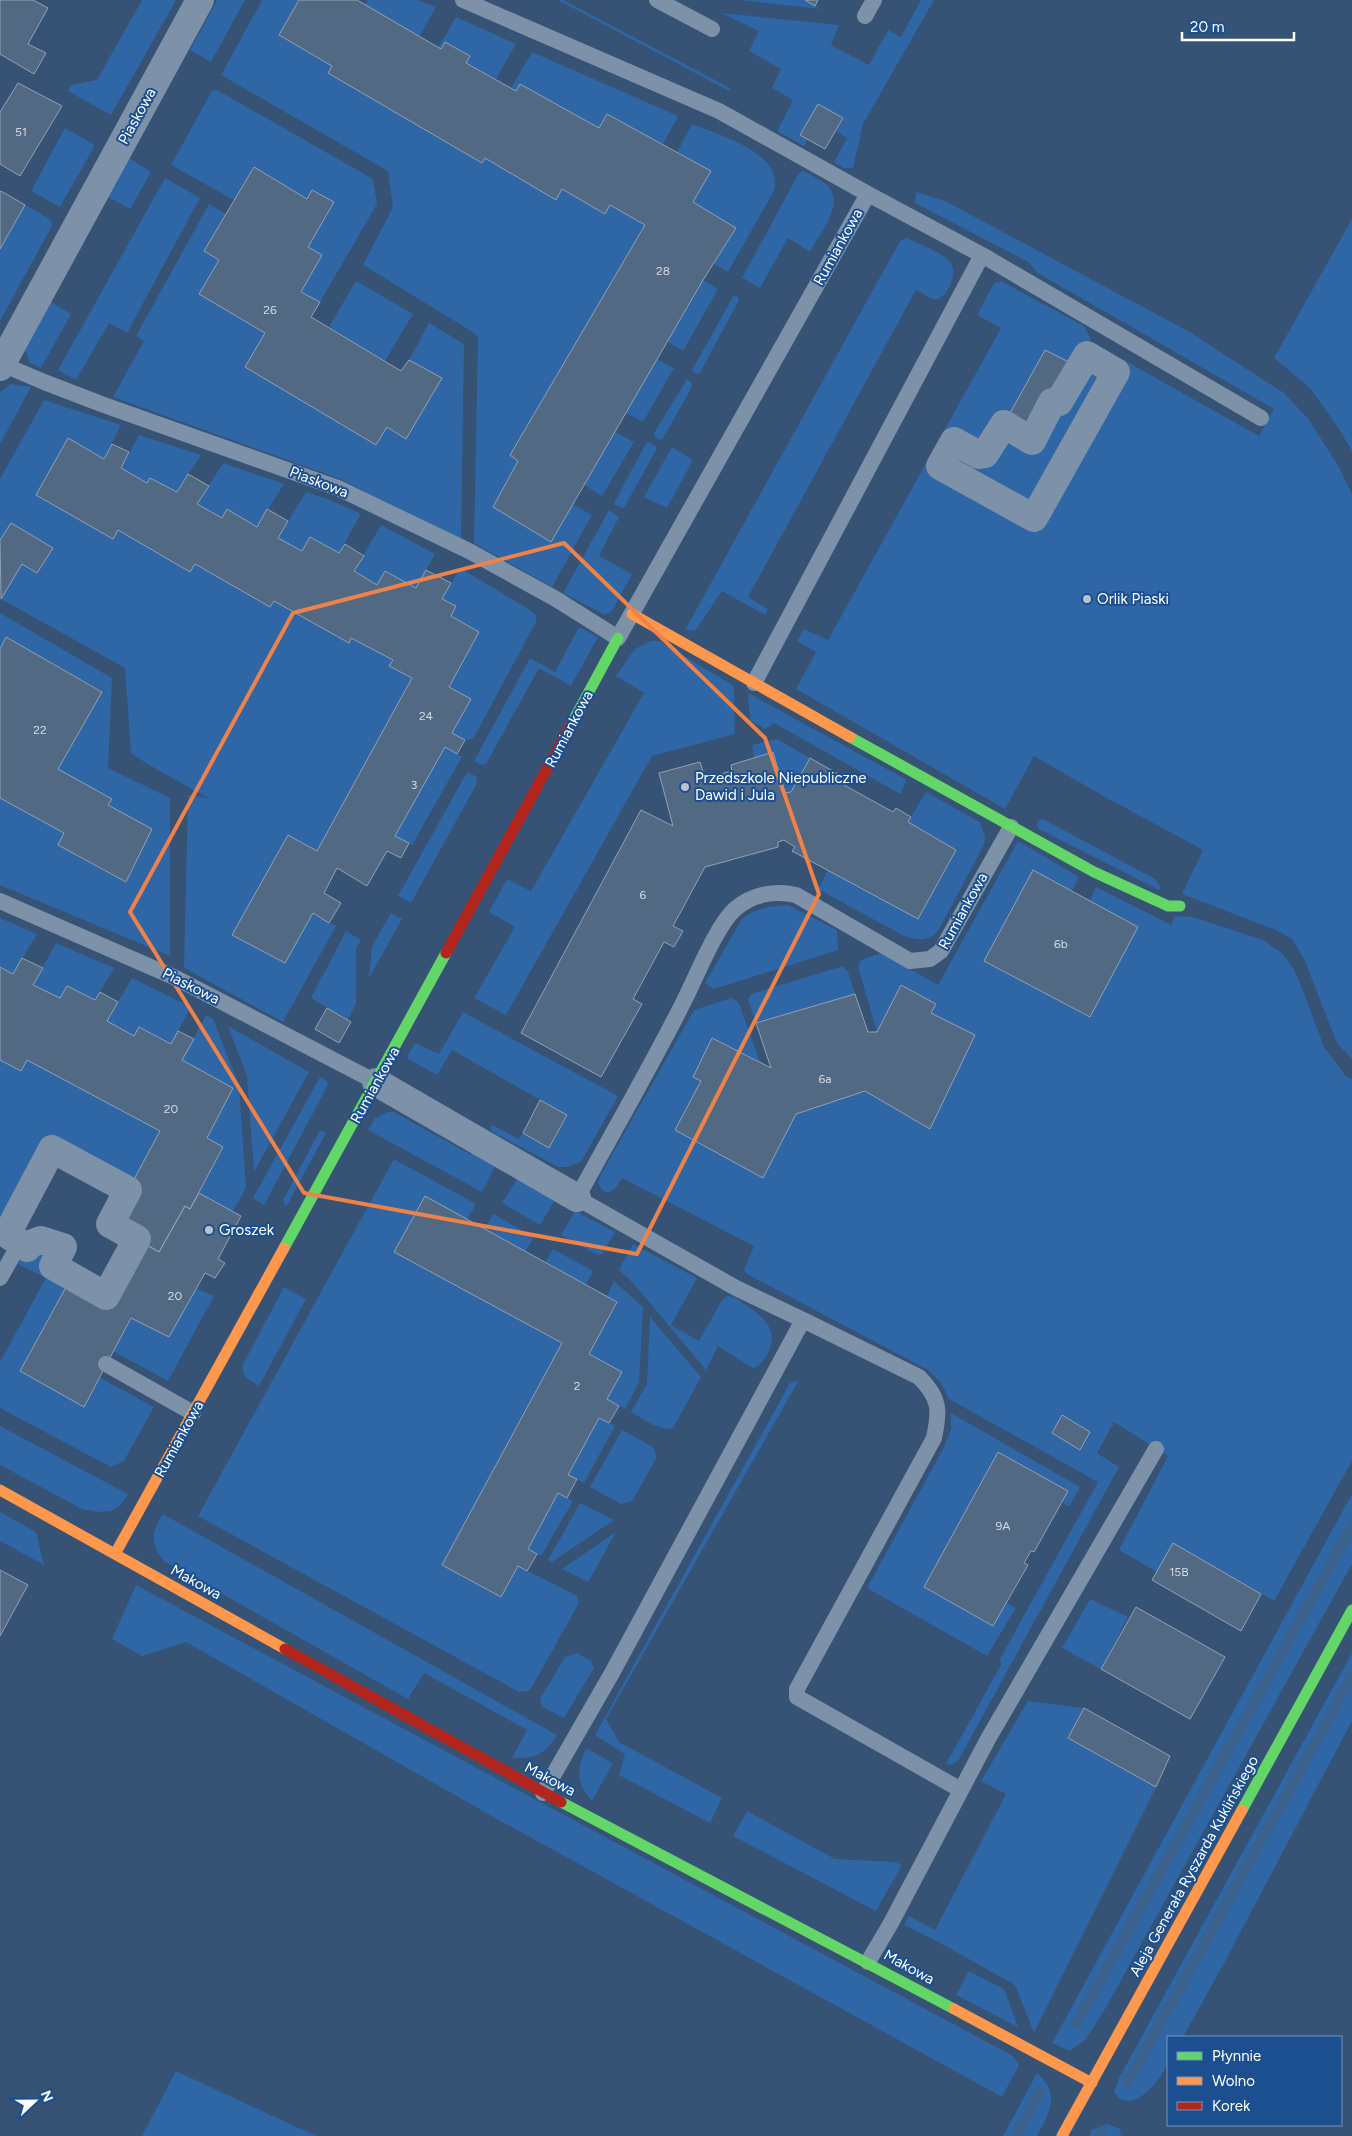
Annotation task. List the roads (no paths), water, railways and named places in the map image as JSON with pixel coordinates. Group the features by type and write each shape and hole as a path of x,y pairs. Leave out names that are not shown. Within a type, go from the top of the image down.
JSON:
{"street":[{"name":"Piaskowa","path":"1,365 200,0"},
{"path":"1087,355 1101,364 1116,372 1034,518 940,466 954,441 979,455 985,454 1004,424 1032,441 1052,402 1059,402 1087,355"},
{"path":"632,614 754,684 1094,872 1168,906 1180,906"},
{"name":"Rumiankowa","path":"115,1554 376,1082 618,638"},
{"path":"376,1082 577,1198"},
{"path":"52,1149 128,1190 110,1224 137,1239 106,1296 53,1266 63,1247 40,1240 30,1244 27,1248 20,1243 7,1234 52,1149"},
{"name":"Makowa","path":"0,1490 543,1793 868,1962 1092,2083"},
{"name":"Aleja Generała Ryszarda Kuklińskiego","path":"1062,2136 1352,1610"}],"lane":[{"name":"Rumiankowa","path":"463,0 719,112 868,194 618,638"},
{"path":"657,0 712,29"},
{"path":"865,16 874,0"},
{"path":"868,194 982,255 1262,418"},
{"path":"754,684 982,255"},
{"name":"Piaskowa","path":"1,365 104,405 338,488 469,551 556,599 618,638"},
{"name":"Rumiankowa","path":"577,1198 681,1006 722,925 736,908 754,898 774,892 796,895 910,961 930,959 942,951 1011,826"},
{"name":"Piaskowa","path":"0,901 176,978 376,1082"},
{"path":"577,1198 736,1288 919,1377 931,1389 938,1404 938,1421 934,1438 797,1689 797,1697 803,1703 961,1790"},
{"path":"0,1278 20,1243"},
{"path":"543,1793 612,1673 803,1320"},
{"path":"106,1364 193,1413"},
{"path":"868,1962 891,1923 988,1740 1156,1449"}],"waterway":[{"path":"1076,2024 1352,1526"},
{"path":"1128,2082 1352,1676"},
{"path":"1015,2136 1039,2093"},
{"path":"1099,2136 1102,2131"}],"place":[{"name":"Orlik Piaski","path":"1087,599"},
{"name":"Przedszkole Niepubliczne Dawid i Jula","path":"685,787"},
{"name":"Groszek","path":"209,1230"}]}
